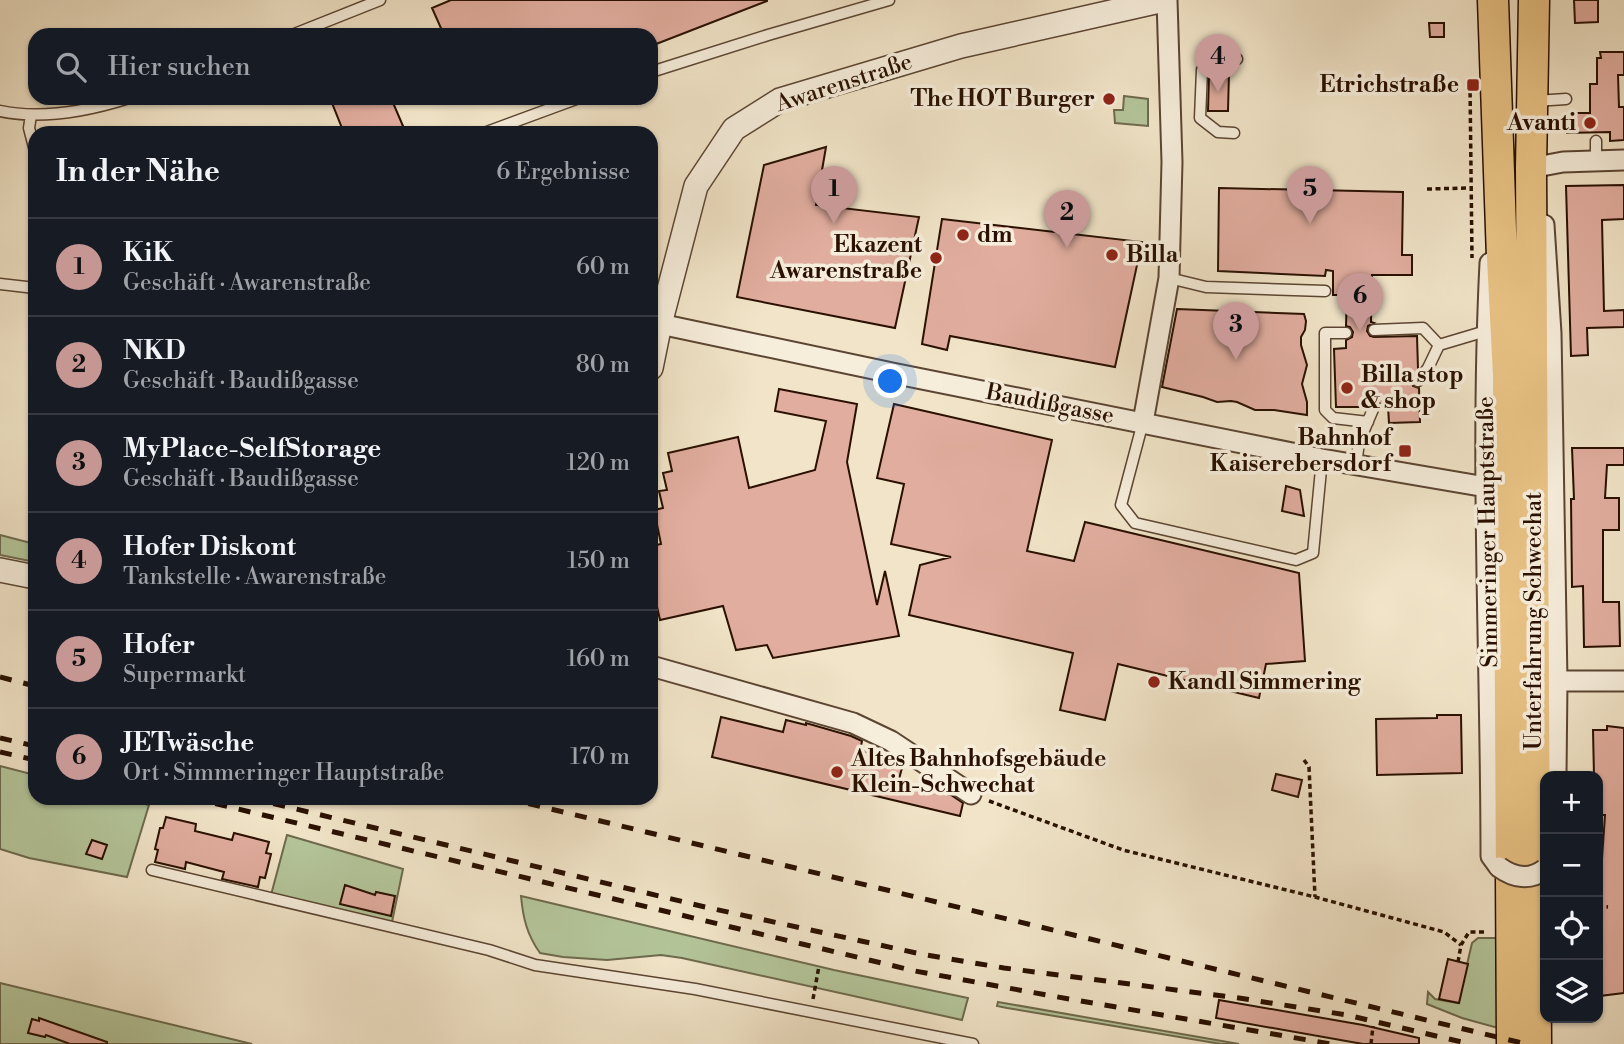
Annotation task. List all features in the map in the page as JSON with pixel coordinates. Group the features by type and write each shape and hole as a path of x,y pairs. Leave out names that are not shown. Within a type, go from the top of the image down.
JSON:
{"main road":[{"name":"Simmeringer Hauptstraße","path":"1493,0 1499,144 1520,409"},
{"name":"Simmeringer Hauptstraße","path":"1520,409 1531,168 1534,0"},
{"name":"Unterfahrung Schwechat","path":"1512,1044 1520,409"},
{"name":"Unterfahrung Schwechat","path":"1520,409 1536,1044"}],"street":[{"path":"1143,422 1169,278 1172,162 1165,0"},
{"name":"Awarenstraße","path":"660,324 696,186 734,129 780,100 961,46 1165,0"},
{"name":"Simmeringer Hauptstraße","path":"1499,144 1486,331 1491,856 1499,867 1514,875 1527,877 1540,873"},
{"path":"1531,168 1563,162 1596,151 1624,160"},
{"name":"Simmeringer Hauptstraße","path":"1531,168 1545,230 1551,333 1556,771"},
{"path":"658,334 660,324"},
{"name":"Baudißgasse","path":"660,324 1356,465 1486,487"},
{"path":"0,570 28,576"},
{"path":"658,668 853,723 891,741 971,794"},
{"path":"1557,681 1624,681"}],"lane":[{"path":"310,28 380,0"},
{"path":"658,70 889,0"},
{"path":"1234,133 1218,132 1200,118 1202,70 1214,64 1237,59"},
{"path":"1532,101 1566,99"},
{"path":"0,111 31,115 70,112 107,105"},
{"path":"503,126 560,105"},
{"path":"29,126 31,115"},
{"path":"1169,278 1206,287 1325,290"},
{"path":"0,284 28,287"},
{"path":"1374,330 1423,328 1439,345"},
{"path":"1418,382 1439,345 1486,331"},
{"path":"1346,333 1325,333 1325,410 1333,418 1368,422"},
{"path":"1356,465 1359,442 1374,407"},
{"path":"1143,422 1121,505 1135,523 1296,560 1313,553 1322,458"},
{"path":"152,870 489,950 536,965 695,989 973,1044"}],"path":[{"path":"1470,76 1472,268"},
{"path":"1427,189 1471,188"},
{"path":"1304,760 1309,767 1315,897"},
{"path":"971,794 1123,850 1444,932 1461,945"},
{"path":"1603,906 1608,907"},
{"path":"1458,962 1461,945 1469,932 1495,931"},
{"path":"816,984 819,968"},
{"path":"1371,1044 1373,1026"}],"green space":[{"path":"1124,96 1148,99 1148,126 1115,123 1114,110 1123,110"},
{"path":"0,535 28,542 28,561 0,555"},
{"path":"0,766 28,773 28,805 149,805 127,877 29,858 0,849"},
{"path":"287,835 403,869 392,922 271,895"},
{"path":"521,896 834,970 968,998 962,1020 682,958 661,955 607,960 540,953 526,926"},
{"path":"1478,938 1498,938 1498,1028 1427,1004 1428,992 1435,999 1458,1003 1472,943"},
{"path":"0,983 252,1044 0,1044"},
{"path":"998,1002 1239,1044 1221,1044 1007,1008 997,1006"}],"building":[{"path":"451,0 767,0 658,43 658,28 441,28 432,8"},
{"path":"1574,0 1598,0 1598,22 1575,23"},
{"path":"1429,23 1444,23 1444,37 1430,37"},
{"path":"1600,52 1624,52 1624,75 1618,75 1619,107 1624,107 1624,140 1610,141 1610,132 1567,133 1567,113 1590,113 1590,84 1597,84 1597,58 1601,58"},
{"path":"1229,72 1228,111 1208,111 1209,75"},
{"path":"333,105 394,105 403,126 341,126"},
{"path":"826,147 816,205 919,217 895,328 737,297 764,165"},
{"path":"1624,185 1624,219 1602,220 1604,311 1624,310 1624,327 1587,328 1588,355 1571,356 1566,186"},
{"path":"1219,188 1403,192 1402,255 1412,255 1412,275 1372,275 1371,322 1374,323 1368,326 1367,331 1374,337 1417,336 1418,369 1411,381 1413,386 1419,388 1420,422 1389,423 1388,406 1381,407 1376,400 1370,401 1366,407 1336,407 1334,349 1346,348 1346,340 1352,337 1353,332 1346,326 1347,295 1333,295 1333,271 1326,270 1325,276 1218,271"},
{"path":"942,219 1142,242 1115,367 950,336 947,350 922,344"},
{"path":"1177,309 1304,314 1306,321 1301,345 1307,365 1302,384 1307,415 1255,410 1237,402 1217,402 1162,387"},
{"path":"779,389 857,404 847,462 877,605 885,571 899,636 773,658 767,645 736,650 723,606 660,620 658,545 661,544 658,509 663,508 659,491 667,490 663,473 672,471 668,453 738,437 749,488 815,470 826,421 775,411"},
{"path":"894,404 1052,440 1027,551 1074,561 1085,522 1299,573 1305,661 1266,664 1259,698 1118,664 1105,720 1060,710 1073,653 909,615 920,565 951,557 891,544 904,484 877,478"},
{"path":"1572,448 1624,448 1624,465 1607,465 1605,498 1619,498 1619,530 1603,530 1603,602 1619,602 1620,646 1584,647 1583,586 1572,587"},
{"path":"1286,486 1300,490 1304,516 1282,511"},
{"path":"1437,715 1461,715 1462,773 1377,775 1376,719 1437,718"},
{"name":"Altes Bahnhofsgebäude Klein-Schwechat","path":"721,717 783,732 786,720 851,736 862,741 860,750 895,759 903,764 898,783 951,795 963,803 960,816 712,757"},
{"path":"1607,726 1624,728 1624,993 1603,996 1605,815 1603,771 1594,771 1593,730 1607,730"},
{"path":"1276,774 1302,780 1298,797 1272,790"},
{"path":"166,817 196,824 195,831 232,840 234,833 269,842 266,853 271,854 265,878 260,877 258,887 222,879 224,872 186,862 185,869 155,862 160,828 163,828"},
{"path":"92,840 107,845 102,859 86,854"},
{"path":"345,885 375,895 376,892 395,896 391,916 340,904"},
{"path":"1448,959 1468,964 1459,1003 1439,999"},
{"path":"1219,1000 1363,1025 1419,1038 1419,1044 1363,1044 1216,1018"},
{"path":"39,1018 107,1044 70,1044 46,1035 28,1033 32,1019 39,1021"}],"railway":[{"path":"0,677 28,684"},
{"path":"0,738 28,744"},
{"path":"0,752 28,758"},
{"path":"221,805 915,971 1331,1044"},
{"path":"279,805 705,907 921,954 1347,1015 1470,1044"},
{"path":"534,805 1526,1044"}],"place":[{"name":"Etrichstraße","path":"1473,85"},
{"name":"Hofer Diskont","path":"1218,92"},
{"name":"The HOT Burger","path":"1109,99"},
{"name":"Avanti","path":"1590,123"},
{"name":"KiK","path":"834,224"},
{"name":"Hofer","path":"1310,224"},
{"name":"dm","path":"963,235"},
{"name":"NKD","path":"1067,248"},
{"name":"Billa","path":"1112,255"},
{"name":"Ekazent Awarenstraße","path":"936,258"},
{"name":"JETwäsche","path":"1360,331"},
{"name":"MyPlace-SelfStorage","path":"1236,360"},
{"name":"Billa stop & shop","path":"1347,388"},
{"name":"Bahnhof Kaiserebersdorf","path":"1405,451"},
{"name":"Kandl Simmering","path":"1154,682"},
{"name":"Altes Bahnhofsgebäude Klein-Schwechat","path":"837,772"}]}
